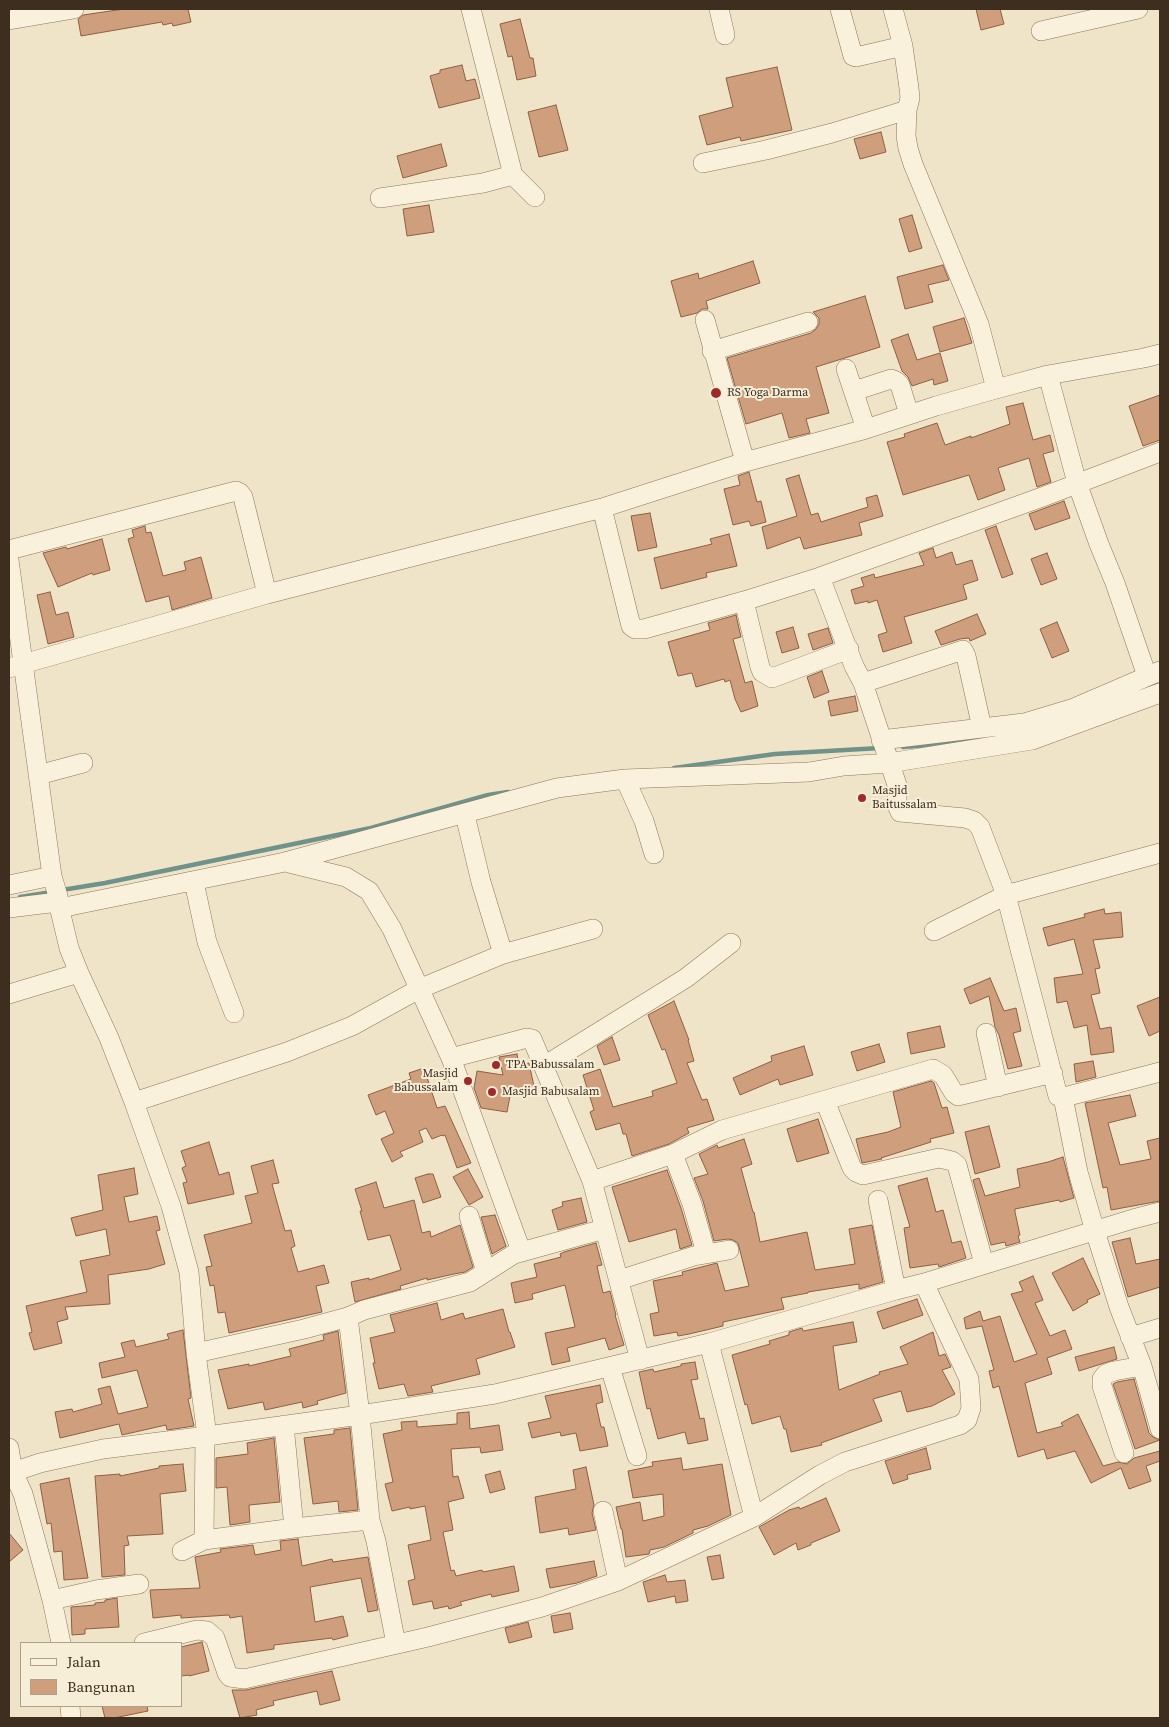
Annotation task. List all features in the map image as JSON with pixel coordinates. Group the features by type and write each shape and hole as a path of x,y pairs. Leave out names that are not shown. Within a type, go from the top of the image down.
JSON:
{"street":[{"path":"9,20 74,9"},
{"path":"471,9 513,175 535,197"},
{"path":"719,9 725,36"},
{"path":"840,9 853,56 856,57 902,46"},
{"path":"894,9 910,98 907,110 906,136 910,156 976,316 996,389"},
{"path":"1041,31 1138,9"},
{"path":"703,163 766,150 832,133 907,110"},
{"path":"380,198 483,183 513,175"},
{"path":"705,320 712,351 745,462"},
{"path":"712,351 808,322"},
{"path":"16,666 267,594 602,508 745,462 996,389 1048,375 1160,354"},
{"path":"846,369 866,428"},
{"path":"9,885 57,893 122,895 194,882 285,862 400,830 464,815 498,803 522,799 557,788 625,778 809,772 844,766 885,751 982,728 1024,722 1074,708 1154,674 1099,544 1077,483 1048,375"},
{"path":"854,391 890,379 896,381 900,385 909,414"},
{"path":"602,508 631,626 635,629 644,629 820,577 1160,452"},
{"path":"9,550 236,491 240,492 243,497 267,594"},
{"path":"9,560 16,666 38,775 57,893 69,948 109,1038 134,1102 171,1206 189,1272 206,1436 204,1540"},
{"path":"820,577 854,666 863,684 897,785 897,805 900,812 965,818 974,821 980,827 1006,895 1053,1072 1055,1091 1058,1096 1063,1097 1160,1072"},
{"path":"744,601 760,667 762,672 772,678 849,649"},
{"path":"863,684 963,650 982,728"},
{"path":"885,751 1032,740 1160,693"},
{"path":"38,775 84,763"},
{"path":"625,778 644,820 654,854"},
{"path":"464,815 502,954"},
{"path":"934,931 1006,895 1160,853"},
{"path":"285,862 346,877 369,891 392,930 454,1066"},
{"path":"194,882 207,942 234,1013"},
{"path":"9,908 57,893"},
{"path":"134,1102 287,1052 352,1026 419,989 502,954 593,929"},
{"path":"544,1066 686,978 731,943"},
{"path":"9,994 79,973"},
{"path":"986,1032 998,1087"},
{"path":"518,1252 480,1150 448,1078 454,1066 530,1038 544,1066 592,1182 640,1360"},
{"path":"592,1182 673,1154 722,1130 933,1069 943,1074 954,1093 958,1096 1053,1072"},
{"path":"1063,1097 1078,1172 1095,1231 1130,1337 1142,1366 1160,1429"},
{"path":"825,1101 852,1168 856,1172 863,1175 939,1158 952,1161 957,1165 984,1264"},
{"path":"673,1154 692,1204 706,1253"},
{"path":"878,1200 896,1290"},
{"path":"11,1474 40,1463 103,1448 360,1415 495,1394 709,1343 924,1283 1160,1212"},
{"path":"469,1216 486,1272"},
{"path":"196,1353 304,1329 348,1317 364,1310 470,1282 518,1252 604,1229"},
{"path":"618,1280 706,1253 729,1250"},
{"path":"148,1642 197,1630 207,1631 215,1638 227,1673 230,1677 236,1679 396,1644 542,1607 618,1582 754,1517 820,1475 845,1462 960,1425 967,1420 971,1408 969,1379 924,1283"},
{"path":"348,1317 370,1520 376,1541 396,1644"},
{"path":"1130,1337 1160,1328"},
{"path":"709,1343 754,1517"},
{"path":"1124,1453 1102,1386 1102,1379 1106,1374 1114,1371 1142,1366"},
{"path":"610,1367 637,1456"},
{"path":"284,1425 294,1528"},
{"path":"9,1448 11,1474 23,1494 52,1600 61,1642"},
{"path":"603,1511 618,1582"},
{"path":"182,1551 204,1540 370,1520"},
{"path":"52,1600 96,1590 140,1584"}],"building":[{"path":"124,9 188,9 191,22 173,26 172,23 163,25 162,22 81,36 78,19 83,15"},
{"path":"976,9 1000,9 1004,24 981,30"},
{"path":"520,19 530,58 533,58 536,76 517,80 512,56 508,57 500,24"},
{"path":"462,65 466,81 475,79 480,98 439,108 430,76 440,73 440,70"},
{"path":"777,67 792,130 741,141 740,137 707,145 699,116 733,107 726,78"},
{"path":"556,105 568,150 539,157 528,112"},
{"path":"881,132 886,152 860,159 854,139"},
{"path":"441,144 447,166 403,178 397,156"},
{"path":"429,205 434,232 407,236 403,209"},
{"path":"912,215 922,248 909,252 899,219"},
{"path":"753,261 760,283 706,301 708,309 702,309 697,313 681,317 671,281 698,273 699,279"},
{"path":"943,265 949,280 928,285 933,302 905,309 897,277"},
{"path":"865,296 880,347 816,367 829,413 806,419 810,433 789,438 782,413 746,424 727,358 811,333 819,324 819,318 813,312"},
{"path":"964,318 972,343 940,352 933,327"},
{"path":"908,334 917,360 940,353 948,381 934,385 933,379 912,386 908,377 902,371 891,340"},
{"path":"1160,395 1160,440 1143,446 1129,406"},
{"path":"1023,403 1033,440 1050,435 1054,451 1043,454 1051,482 1037,487 1029,458 998,468 1005,490 978,500 969,475 903,495 887,442 905,437 904,434 937,423 945,445 971,436 971,438 1010,424 1006,407"},
{"path":"749,472 757,502 761,501 766,522 751,526 749,521 733,525 724,489 740,485 738,476"},
{"path":"799,475 811,515 818,513 821,522 868,507 866,498 877,495 883,516 859,523 862,535 804,549 800,537 767,549 762,527 797,516 786,479"},
{"path":"1064,501 1070,518 1035,530 1029,514"},
{"path":"650,513 657,547 638,551 631,516"},
{"path":"145,526 146,533 151,532 163,576 186,570 184,562 201,557 212,598 172,610 169,596 146,602 128,539 134,537 132,530"},
{"path":"996,526 1013,574 1002,578 985,530"},
{"path":"729,534 737,566 706,573 707,577 661,589 654,558 712,544 710,539"},
{"path":"102,539 110,570 93,575 92,573 58,587 43,553 66,547 67,549"},
{"path":"933,548 936,558 952,552 956,565 972,560 978,580 963,585 967,599 904,617 912,643 883,652 878,635 887,632 877,600 855,604 851,590 864,586 861,578 874,574 875,578 924,565 919,553"},
{"path":"1047,553 1057,579 1041,585 1031,559"},
{"path":"50,592 56,615 68,612 74,637 48,644 37,595"},
{"path":"977,614 986,634 970,641 969,638 960,639 941,645 935,631"},
{"path":"736,615 741,637 733,639 745,683 752,681 758,706 741,712 730,680 725,682 724,679 696,687 692,673 678,676 668,642 710,630 708,623"},
{"path":"1057,622 1069,651 1052,658 1040,629"},
{"path":"793,627 799,648 782,653 776,632"},
{"path":"828,628 833,643 813,650 808,634"},
{"path":"822,671 829,692 814,698 807,677"},
{"path":"855,696 858,711 831,716 828,701"},
{"path":"1104,909 1105,914 1121,912 1123,937 1093,940 1100,968 1095,969 1100,993 1091,995 1100,1029 1111,1027 1114,1052 1091,1055 1087,1025 1074,1028 1067,1001 1057,1003 1054,978 1083,974 1074,939 1048,946 1043,928 1085,917 1084,914"},
{"path":"990,978 1004,1011 1016,1008 1021,1031 1013,1033 1022,1066 1008,1069 995,1027 989,996 970,1004 964,989"},
{"path":"1160,997 1160,1031 1149,1036 1137,1006"},
{"path":"674,1001 689,1040 694,1061 687,1063 702,1100 707,1099 714,1120 687,1128 689,1133 669,1144 632,1156 626,1134 623,1134 620,1123 596,1130 590,1112 594,1110 583,1075 600,1069 613,1107 653,1096 652,1091 677,1083 665,1049 662,1050 648,1015"},
{"path":"940,1026 945,1047 911,1054 907,1033"},
{"path":"612,1037 620,1060 604,1065 597,1046"},
{"path":"879,1044 885,1062 857,1071 851,1052"},
{"path":"804,1046 813,1075 780,1085 778,1079 740,1095 733,1078 772,1061 771,1056"},
{"path":"517,1054 519,1065 529,1063 535,1091 510,1096 507,1112 481,1108 474,1088 477,1071 503,1075 499,1057"},
{"path":"1093,1061 1096,1077 1076,1082 1074,1064"},
{"path":"424,1068 437,1108 445,1106 471,1163 457,1168 445,1135 432,1139 426,1128 419,1131 423,1142 400,1152 403,1156 392,1162 381,1139 394,1133 385,1111 376,1115 368,1095 411,1079 409,1073"},
{"path":"931,1081 934,1083 942,1108 947,1107 954,1133 930,1139 931,1142 882,1159 862,1163 856,1139 901,1127 893,1092"},
{"path":"1130,1095 1136,1116 1108,1123 1120,1165 1151,1159 1147,1141 1160,1138 1160,1201 1111,1210 1107,1187 1103,1188 1085,1103"},
{"path":"818,1119 829,1153 797,1162 787,1129"},
{"path":"989,1126 1000,1167 975,1174 965,1132"},
{"path":"744,1139 752,1164 741,1168 754,1212 760,1242 807,1232 815,1270 855,1264 849,1229 872,1225 883,1282 859,1289 859,1284 781,1298 784,1309 723,1322 723,1326 689,1334 678,1336 677,1332 654,1336 650,1314 659,1312 653,1281 683,1275 682,1272 717,1263 725,1291 749,1286 738,1243 728,1239 714,1241 703,1201 694,1178 708,1174 699,1154 717,1145 718,1148"},
{"path":"209,1142 219,1175 229,1172 234,1194 188,1204 183,1183 187,1182 182,1168 186,1166 181,1151"},
{"path":"1063,1157 1074,1198 1015,1209 1020,1242 1006,1246 1005,1242 991,1245 973,1180 979,1178 985,1196 1020,1187 1017,1169"},
{"path":"273,1160 279,1183 272,1184 285,1231 291,1230 295,1246 291,1248 298,1272 324,1265 329,1283 316,1286 322,1312 229,1333 225,1312 218,1313 214,1285 210,1286 206,1267 212,1266 204,1235 252,1223 245,1196 258,1193 251,1166"},
{"path":"134,1168 138,1194 124,1197 129,1222 157,1216 160,1230 156,1231 165,1264 149,1269 108,1275 110,1304 65,1307 68,1319 57,1322 62,1343 34,1350 29,1333 32,1332 26,1306 87,1292 80,1261 110,1255 106,1229 76,1236 71,1218 103,1210 98,1175"},
{"path":"468,1169 483,1197 469,1205 453,1177"},
{"path":"667,1170 692,1245 680,1249 676,1229 629,1242 612,1187"},
{"path":"433,1174 441,1197 423,1203 415,1178"},
{"path":"927,1178 936,1212 943,1210 952,1243 961,1241 966,1258 939,1267 938,1264 910,1268 904,1228 910,1227 898,1186"},
{"path":"376,1182 384,1208 414,1200 422,1233 430,1231 431,1237 460,1225 473,1267 465,1272 427,1280 427,1278 400,1286 401,1289 355,1302 351,1282 369,1278 369,1280 401,1270 390,1235 368,1240 364,1226 360,1211 362,1211 355,1189"},
{"path":"581,1198 587,1222 558,1230 552,1210 563,1206 562,1202"},
{"path":"495,1215 506,1246 492,1254 481,1217"},
{"path":"1130,1238 1136,1264 1160,1259 1160,1287 1128,1297 1112,1242"},
{"path":"596,1243 602,1265 597,1266 603,1293 610,1291 624,1345 609,1350 605,1338 567,1348 570,1361 552,1365 545,1333 575,1327 565,1285 532,1294 533,1299 515,1303 511,1283 537,1277 534,1264 561,1257 560,1254 564,1252"},
{"path":"1083,1258 1100,1294 1087,1300 1088,1302 1073,1311 1052,1273"},
{"path":"1033,1276 1043,1300 1035,1303 1050,1336 1065,1330 1072,1349 1047,1358 1052,1374 1025,1383 1037,1433 1063,1426 1061,1423 1078,1414 1103,1466 1118,1462 1127,1464 1134,1458 1160,1451 1160,1461 1146,1466 1151,1481 1129,1489 1121,1468 1091,1483 1075,1451 1047,1459 1044,1449 1018,1457 999,1386 993,1388 989,1371 994,1370 982,1326 966,1329 964,1318 980,1311 983,1321 1000,1316 1014,1362 1037,1354 1011,1294 1023,1291 1019,1282"},
{"path":"917,1299 923,1315 883,1329 877,1312"},
{"path":"437,1303 441,1320 463,1313 465,1319 503,1309 515,1347 476,1359 480,1374 431,1386 433,1392 408,1396 404,1384 379,1389 370,1338 395,1332 390,1315"},
{"path":"853,1322 857,1342 833,1346 839,1390 880,1374 879,1372 908,1364 900,1347 933,1332 939,1356 945,1354 951,1367 942,1370 955,1394 932,1406 907,1412 901,1391 873,1399 882,1421 821,1443 822,1445 791,1452 786,1429 784,1429 780,1416 752,1424 732,1355 770,1344 769,1341 789,1335 789,1332 802,1328 803,1331"},
{"path":"183,1330 191,1398 188,1399 194,1426 167,1430 166,1425 122,1435 119,1424 60,1438 55,1412 72,1409 73,1412 102,1404 98,1389 110,1386 118,1414 148,1407 137,1370 102,1378 99,1363 125,1357 121,1343 134,1340 136,1347 169,1339 167,1334"},
{"path":"338,1331 346,1393 317,1401 318,1404 303,1408 302,1402 265,1410 263,1402 228,1409 218,1370 249,1364 249,1366 291,1356 289,1349 324,1340 323,1335"},
{"path":"1114,1347 1117,1359 1079,1371 1075,1357"},
{"path":"695,1362 698,1379 691,1380 700,1419 704,1418 708,1440 688,1444 685,1432 658,1439 650,1408 647,1409 639,1372 653,1369 654,1372"},
{"path":"1134,1379 1149,1433 1160,1440 1135,1449 1113,1384"},
{"path":"600,1385 603,1402 596,1404 601,1427 604,1427 608,1446 580,1451 576,1433 561,1436 560,1432 532,1438 528,1423 551,1418 545,1396"},
{"path":"469,1412 470,1429 499,1425 503,1450 481,1453 480,1447 451,1449 453,1477 458,1476 464,1498 448,1502 453,1530 443,1532 451,1571 454,1570 456,1576 514,1566 519,1591 492,1597 491,1594 460,1602 462,1605 449,1609 448,1606 434,1609 432,1601 413,1605 408,1581 415,1579 408,1545 431,1540 425,1506 392,1511 385,1484 393,1482 383,1434 402,1430 401,1422 417,1421 417,1427 457,1424 457,1413"},
{"path":"350,1428 358,1510 339,1512 338,1501 313,1504 304,1438 334,1434 334,1430"},
{"path":"274,1438 280,1502 249,1505 250,1522 230,1525 227,1487 216,1488 216,1458 248,1454 247,1443"},
{"path":"926,1448 931,1469 907,1475 908,1479 893,1484 885,1461"},
{"path":"681,1458 683,1470 722,1464 731,1515 708,1526 693,1530 693,1533 664,1547 650,1550 649,1554 626,1557 622,1529 616,1507 640,1502 643,1521 664,1516 663,1494 633,1498 628,1471 653,1466 652,1462"},
{"path":"183,1464 186,1491 160,1494 163,1534 127,1536 129,1545 124,1546 125,1575 102,1577 95,1476 120,1474 120,1476 159,1468 159,1466"},
{"path":"586,1467 594,1505 592,1513 596,1530 569,1535 568,1528 540,1533 535,1497 576,1489 573,1470"},
{"path":"500,1471 505,1489 490,1493 485,1475"},
{"path":"69,1478 88,1578 64,1580 62,1551 54,1552 51,1523 47,1524 40,1484"},
{"path":"826,1498 840,1531 798,1550 796,1543 774,1555 759,1527 789,1510 799,1507 800,1509"},
{"path":"9,1533 23,1550 9,1562"},
{"path":"298,1539 302,1566 332,1559 333,1562 368,1557 378,1610 368,1612 361,1578 310,1587 315,1622 343,1616 348,1636 333,1640 332,1638 274,1645 274,1649 247,1653 242,1616 230,1618 229,1615 181,1618 181,1615 153,1618 150,1590 200,1588 195,1557 221,1552 220,1549 253,1545 255,1555 281,1550 280,1541"},
{"path":"720,1555 724,1578 712,1580 707,1557"},
{"path":"594,1561 597,1576 577,1583 550,1588 546,1569"},
{"path":"665,1575 667,1582 685,1580 688,1601 676,1603 675,1596 648,1602 643,1582"},
{"path":"117,1598 119,1627 85,1629 85,1634 72,1635 71,1607 95,1605 95,1603"},
{"path":"570,1613 573,1629 554,1633 551,1616"},
{"path":"528,1622 532,1637 509,1643 505,1628"},
{"path":"202,1642 209,1671 182,1676 182,1647"},
{"path":"332,1671 340,1700 320,1705 317,1691 273,1701 274,1705 256,1710 257,1715 240,1718 232,1690 246,1690"},
{"path":"102,1707 147,1707 148,1711 105,1718"}],"waterway":[{"path":"903,747 946,744 997,735"},
{"path":"674,768 775,754 880,748"},
{"path":"62,890 105,883 371,828 488,795 508,792"},
{"path":"20,897 52,892"}],"place":[{"name":"RS Yoga Darma","path":"716,393"},
{"name":"Masjid Baitussalam","path":"862,798"},
{"name":"TPA Babussalam","path":"496,1065"},
{"name":"Masjid Babussalam","path":"468,1081"},
{"name":"Masjid Babusalam","path":"492,1092"}]}
